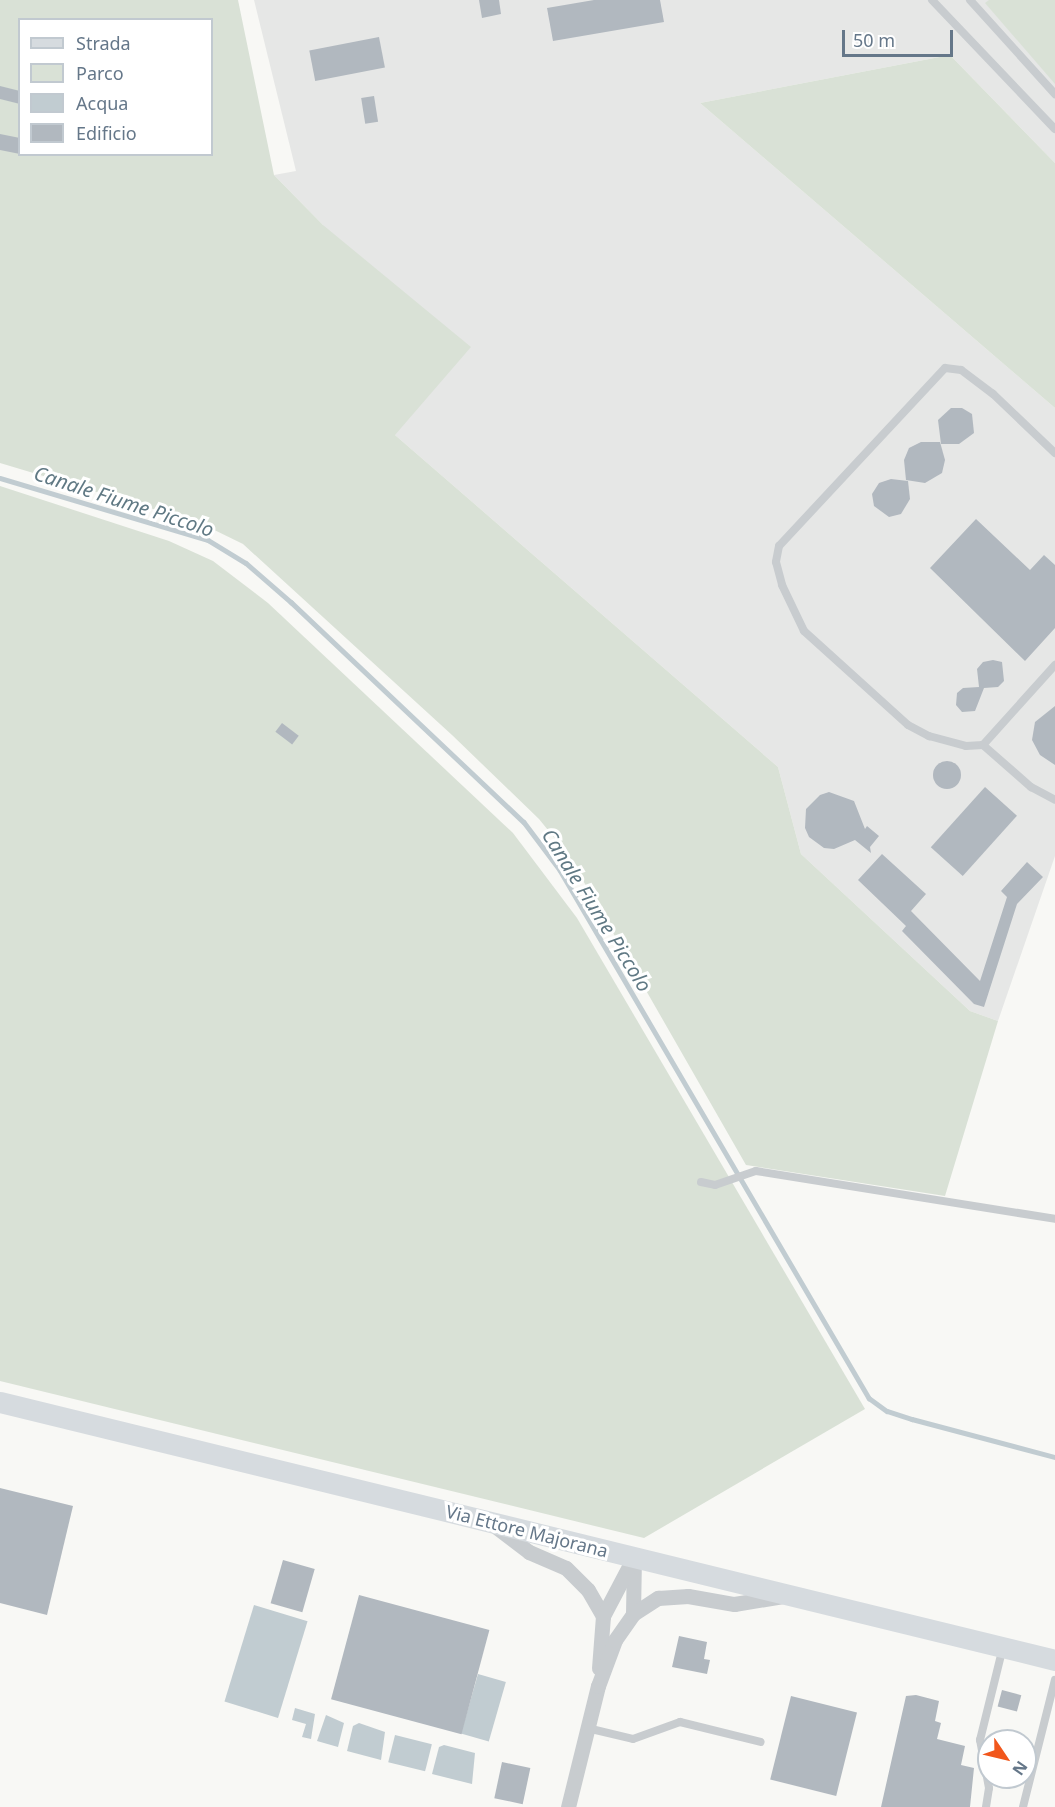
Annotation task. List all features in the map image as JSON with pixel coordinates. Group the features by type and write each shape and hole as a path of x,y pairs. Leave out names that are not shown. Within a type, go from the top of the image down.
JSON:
{"main road":[{"path":"0,1390 86,1424"},
{"name":"Via Ettore Majorana","path":"0,1402 1055,1660"},
{"path":"0,1418 86,1424"}],"street":[{"path":"488,1521 528,1552 566,1568 588,1590 603,1616"},
{"path":"633,1614 634,1557"},
{"path":"598,1686 603,1616 634,1557"},
{"path":"568,1807 598,1686 615,1640 633,1614 658,1598 688,1596 734,1604 790,1595"}],"lane":[{"path":"932,0 1055,129"},
{"path":"970,0 1055,94"},
{"path":"1055,453 993,394 961,370 945,368 779,546 777,554 782,585 804,631 908,725 966,746 983,745 1031,787 1055,800"},
{"path":"983,745 1055,665"},
{"path":"701,1182 715,1185 747,1172 1055,1218"},
{"path":"986,1807 989,1788 980,1740 1003,1647"},
{"path":"1023,1807 1055,1680"},
{"path":"587,1728 633,1739 680,1722 761,1742"}],"shaded area":[{"path":"254,0 1055,0 1055,163 950,55 700,103 1055,408 1055,856 998,1021 970,1011 801,854 778,767 395,435 323,225 274,175 296,171"}],"green space":[{"path":"0,0 238,0 274,175 323,225 471,347 395,435 778,767 801,854 970,1011 998,1021 945,1196 746,1165 569,856 539,819 452,735 243,544 200,523 0,463"},
{"path":"989,0 1055,0 1055,84 985,3"},
{"path":"950,55 1055,163 1055,408 700,103"},
{"path":"0,486 169,541 213,561 268,603 513,833 577,918 865,1409 644,1538 0,1381"}],"water":[{"path":"254,1605 308,1621 278,1718 224,1702"},
{"path":"478,1674 506,1682 489,1742 461,1734"},
{"path":"295,1708 315,1714 311,1739 302,1737 306,1724 292,1720"},
{"path":"326,1715 344,1723 338,1747 317,1741"},
{"path":"359,1723 385,1732 381,1760 347,1751 353,1726"},
{"path":"395,1735 432,1744 425,1771 388,1762"},
{"path":"444,1745 475,1753 472,1784 432,1774 439,1747"}],"building":[{"path":"479,0 499,0 501,14 482,18"},
{"path":"594,0 660,0 664,22 553,41 547,8"},
{"path":"379,37 385,67 315,81 309,51"},
{"path":"0,86 18,90 18,104 0,99"},
{"path":"374,96 378,122 365,124 361,98"},
{"path":"0,134 18,138 18,154 0,150"},
{"path":"951,408 962,408 972,414 974,433 959,444 941,444 938,420"},
{"path":"921,442 940,442 945,460 942,473 925,483 906,480 904,460 909,448"},
{"path":"891,479 908,481 910,499 901,514 889,517 874,506 872,494 879,483"},
{"path":"976,519 1030,570 1044,555 1055,565 1055,628 1025,661 930,568"},
{"path":"993,660 1002,662 1004,681 998,687 984,688 975,711 962,712 956,705 957,693 963,688 979,687 977,669 983,662"},
{"path":"1055,706 1055,765 1040,755 1032,740 1035,722"},
{"path":"282,723 299,736 292,744 275,732"},
{"path":"947,761 957,765 961,775 957,785 947,789 937,785 933,775 937,765"},
{"path":"985,787 1017,816 963,876 931,847"},
{"path":"829,792 854,801 865,829 867,826 879,836 870,847 871,853 855,840 834,849 824,848 809,837 805,828 806,809 820,795"},
{"path":"882,854 926,894 911,911 980,981 1007,897 1001,891 1027,862 1043,877 1017,904 984,1007 974,1004 902,931 906,926 858,880"},
{"path":"0,1488 73,1506 47,1615 0,1603"},
{"path":"283,1560 315,1569 302,1612 271,1603"},
{"path":"359,1595 489,1630 461,1734 331,1699"},
{"path":"679,1636 707,1642 704,1659 710,1660 707,1674 672,1667"},
{"path":"1002,1690 1021,1695 1017,1712 998,1706"},
{"path":"916,1695 939,1701 935,1721 941,1723 937,1739 965,1746 961,1765 974,1768 970,1807 881,1807 906,1696"},
{"path":"791,1696 857,1712 836,1796 770,1779"},
{"path":"502,1762 530,1768 523,1804 494,1798"}],"waterway":[{"name":"Canale Fiume Piccolo","path":"0,478 208,540 246,563 291,602 524,822 560,870 869,1398 887,1411 912,1419 1055,1457"}]}
